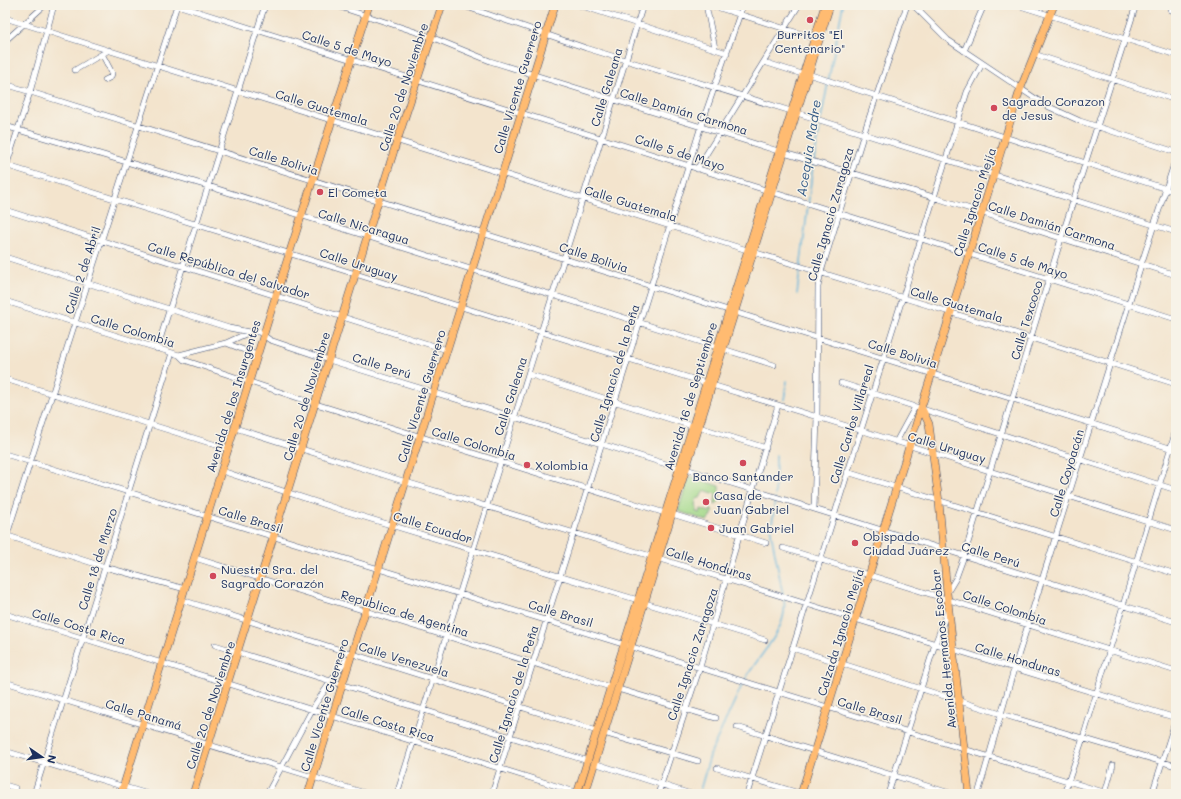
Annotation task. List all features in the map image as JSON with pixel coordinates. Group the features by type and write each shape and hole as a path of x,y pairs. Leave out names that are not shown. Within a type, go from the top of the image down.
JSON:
{"main road":[{"name":"Avenida de los Insurgentes","path":"121,794 257,355 369,5"},
{"name":"Calle 20 de Noviembre","path":"193,794 239,652 260,579 316,404 397,141 442,5"},
{"name":"Calle Vicente Guerrero","path":"308,794 555,5"},
{"name":"Avenida 16 de Septiembre","path":"580,794 614,688 624,644 641,602 794,112 814,38 825,5"},
{"name":"Avenida 16 de Septiembre","path":"805,74 830,5"},
{"name":"Calle Ignacio Mejía","path":"918,408 932,372 1020,90 1054,5"},
{"name":"Calzada Ignacio Mejía","path":"802,794 884,531 909,446 918,408"},
{"name":"Avenida Hermanos Escobar","path":"918,408 928,424 939,502 947,596 960,701 969,794"},
{"name":"Avenida 16 de Septiembre","path":"614,688 632,646 641,602"}],"street":[{"path":"5,41 45,5"},
{"path":"6,167 30,92 54,5"},
{"name":"Calle 5 de Mayo","path":"177,5 697,169 920,237 1176,319"},
{"name":"Calle 2 de Abril","path":"5,542 51,394 89,283 177,5"},
{"path":"157,349 265,5"},
{"name":"Calle Damián Carmona","path":"334,5 431,37 469,53 533,74 781,152 933,197 1176,275"},
{"path":"461,5 625,60 864,133 1176,232"},
{"path":"579,5 727,53"},
{"name":"Calle Galeana","path":"397,794 643,5"},
{"path":"706,5 715,48"},
{"path":"710,5 814,38"},
{"name":"Calle Ignacio de la Peña","path":"492,794 688,166 743,5"},
{"path":"697,169 799,5"},
{"name":"Calle Ignacio Zaragoza","path":"814,509 817,417 817,300 821,272 864,133 907,5"},
{"path":"913,5 937,31 964,51 1020,90 1060,113 1097,127 1176,152"},
{"path":"964,51 984,5"},
{"path":"1017,5 1176,55"},
{"name":"Calle Texcoco","path":"947,596 956,578 964,556 1061,239 1136,5"},
{"name":"Calle Guatemala","path":"5,18 25,23 502,174 950,312 1176,384"},
{"path":"75,70 109,50"},
{"path":"102,54 112,73 111,77 105,80"},
{"path":"1034,54 1176,100"},
{"path":"764,62 825,79 1176,192"},
{"name":"Calle Carlos Villareal","path":"748,794 920,237 970,83 982,64"},
{"name":"Calle Bolivia","path":"5,84 817,338 932,372 1176,450"},
{"name":"Calle Nicaragua","path":"5,126 208,186 301,217 774,365"},
{"name":"Calle Coyoacán","path":"978,794 1014,669 1176,158"},
{"name":"Calle Uruguay","path":"6,167 197,223 460,307 860,430 1176,530"},
{"name":"Calle República del Salvador","path":"5,210 447,350"},
{"path":"5,257 170,308 229,328 250,332"},
{"name":"Calle Colombia","path":"5,302 179,355 184,360 420,437 766,543"},
{"path":"179,355 226,343 250,332"},
{"name":"Calle Perú","path":"250,332 259,332 270,340 329,360 515,416 1176,622"},
{"path":"226,343 257,355"},
{"name":"Calle 18 de Marzo","path":"34,794 172,353"},
{"path":"528,374 766,448"},
{"path":"5,379 150,423 229,449"},
{"path":"841,383 1176,490"},
{"name":"Calle Ignacio Zaragoza","path":"658,794 700,667 766,448 782,406"},
{"path":"896,442 918,408"},
{"name":"Calle Honduras","path":"235,428 1176,719"},
{"path":"1064,794 1083,738 1176,430"},
{"name":"Calle Brasil","path":"5,454 738,678 964,751 1107,793"},
{"name":"Calle Ecuador","path":"222,471 288,493 765,640"},
{"path":"847,472 977,514 1176,574"},
{"path":"6,535 185,589"},
{"name":"Calle Colombia","path":"783,548 870,575 947,596 1028,625 1176,670"},
{"name":"Republica de Agentina","path":"195,558 365,612 716,718"},
{"name":"Calle Venezuela","path":"182,600 351,655 698,761"},
{"path":"888,794 935,644 949,609"},
{"name":"Calle Costa Rica","path":"5,614 163,662 580,794"},
{"path":"215,644 331,682 424,709 510,737 662,783 691,794"},
{"path":"792,648 1001,714 1176,766"},
{"path":"267,794 312,710 345,661 351,655"},
{"name":"Calle Panamá","path":"5,682 368,794"},
{"path":"1152,794 1176,719"},
{"path":"737,727 954,794"},
{"path":"5,751 148,794"},
{"path":"1107,793 1112,765"},
{"path":"717,768 802,794"},
{"path":"5,785 15,788"}],"green space":[{"path":"689,476 719,486 720,501 717,504 715,505 716,494 704,490 700,498 696,499 696,512 700,513 701,509 710,512 711,509 713,512 707,521 678,511"}],"waterway":[{"name":"Acequia Madre","path":"821,119 843,5"},
{"name":"Acequia Madre","path":"797,294 813,165 821,123"},
{"name":"Acequia Madre","path":"784,400 787,381"},
{"name":"Acequia Madre","path":"775,495 776,455"},
{"name":"Acequia Madre","path":"775,499 771,533 783,595"},
{"name":"Acequia Madre","path":"745,680 771,642 782,622 784,599"},
{"name":"Acequia Madre","path":"699,794 711,752 743,683"}],"place":[{"name":"Burritos \"El Centenario\"","path":"810,20"},
{"name":"Sagrado Corazon de Jesus","path":"994,108"},
{"name":"El Cometa","path":"320,192"},
{"name":"Banco Santander","path":"743,463"},
{"name":"Xolombia","path":"527,465"},
{"name":"Casa de Juan Gabriel","path":"706,502"},
{"name":"Juan Gabriel","path":"711,528"},
{"name":"Obispado Ciudad Juárez","path":"855,543"},
{"name":"Nuestra Sra. del Sagrado Corazón","path":"213,576"}]}
